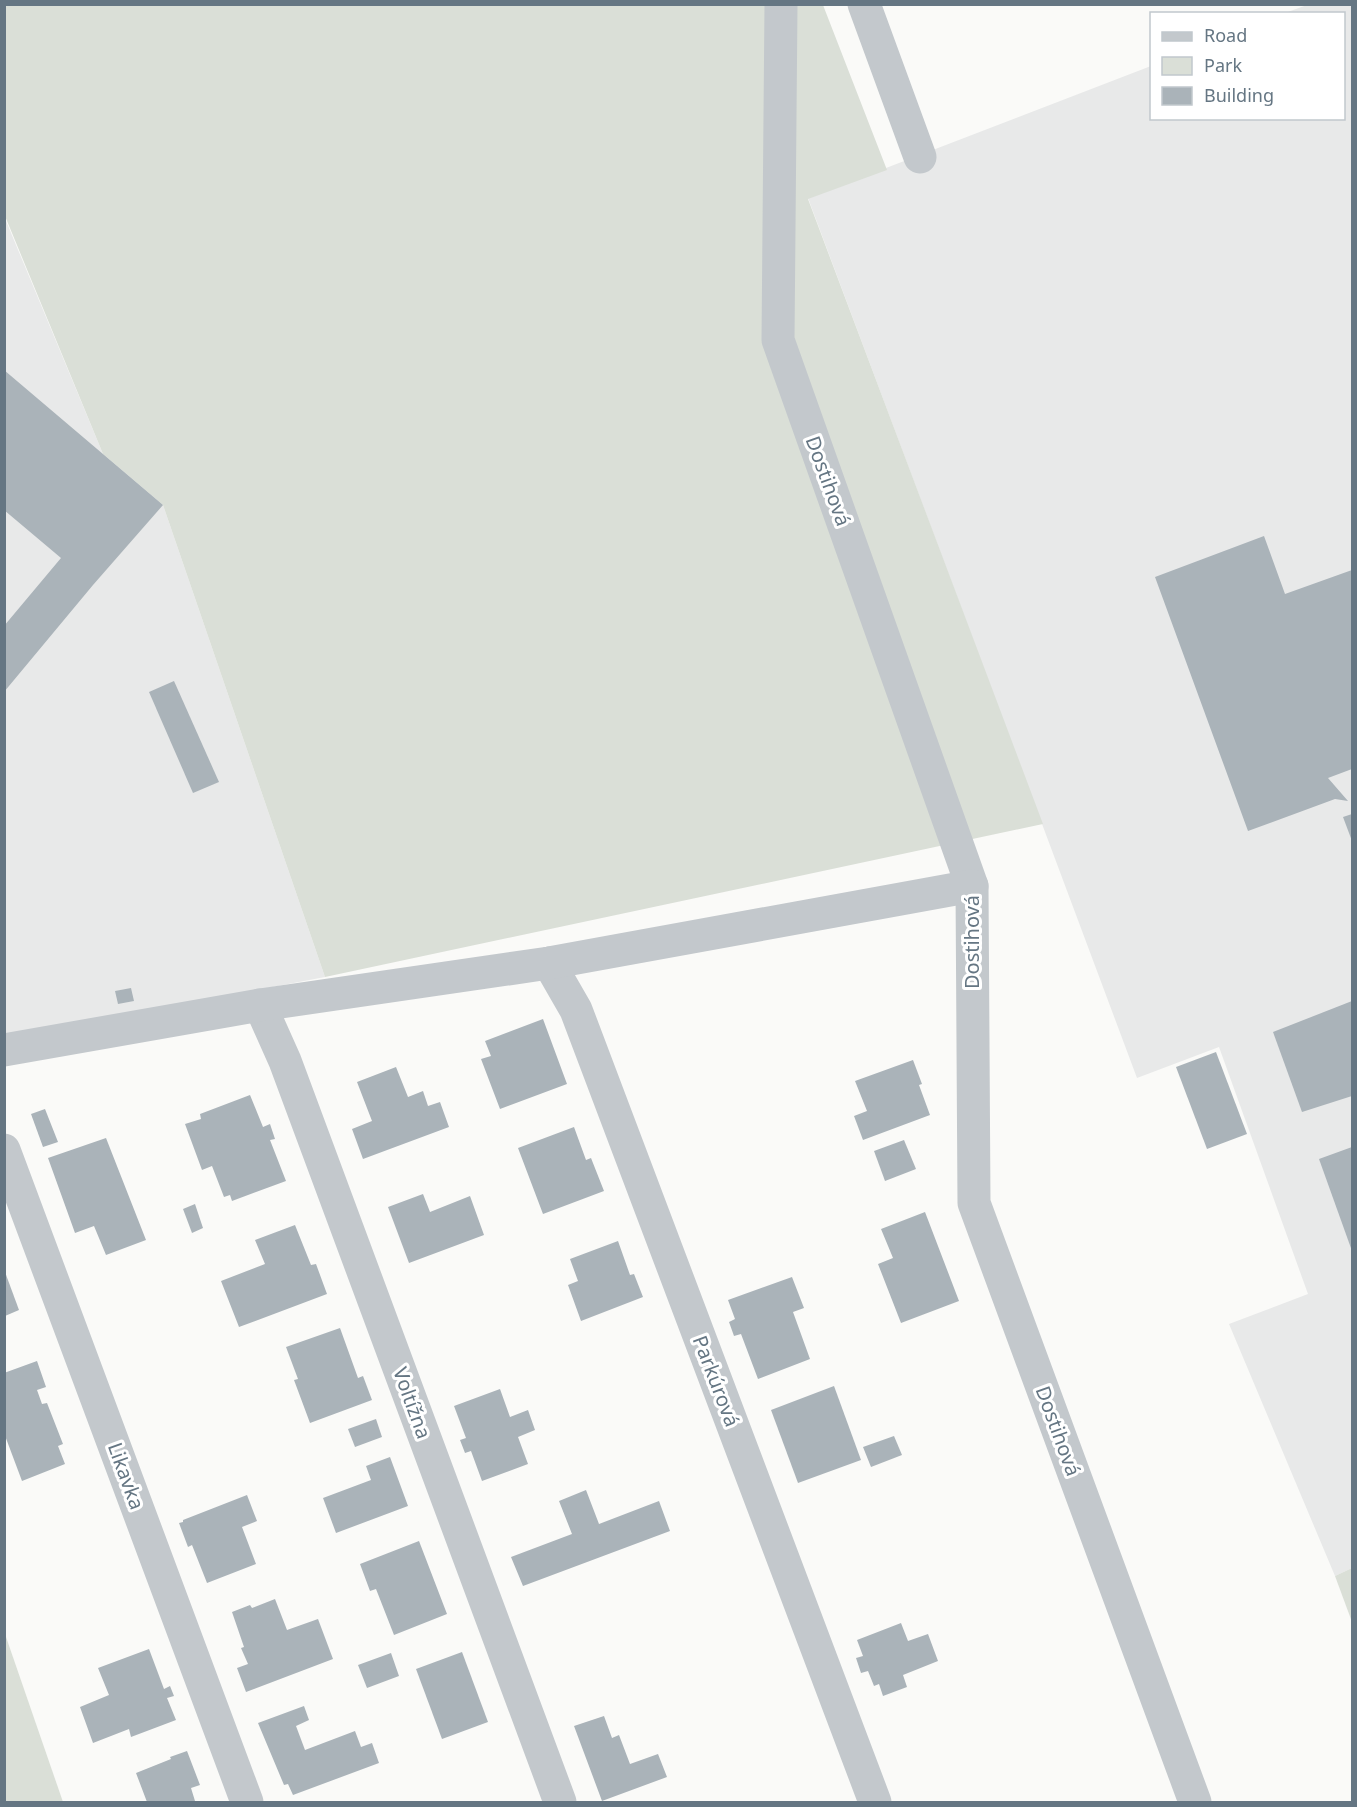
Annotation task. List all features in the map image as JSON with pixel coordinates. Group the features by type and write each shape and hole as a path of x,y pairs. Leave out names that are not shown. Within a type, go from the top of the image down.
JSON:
{"street":[{"name":"Dostihová","path":"781,4 778,340 972,886 974,1203 1195,1803"},
{"path":"864,4 920,157"},
{"path":"4,1050 260,1005 549,963 972,886"},
{"name":"Parkúrová","path":"549,963 576,1010 874,1803"},
{"name":"Voltížna","path":"260,1005 285,1061 560,1803"},
{"name":"Likavka","path":"4,1150 247,1803"}],"shaded area":[{"path":"1307,5 1352,5 1352,1568 1335,1576 1229,1324 1308,1294 1219,1047 1137,1078 808,198 1150,66 1150,120 1345,120 1345,12 1288,12"},
{"path":"4,216 103,454 163,505 325,977 5,1038"}],"green space":[{"path":"4,5 823,5 887,170 808,199 1043,824 325,977 163,505 103,454 5,216"},
{"path":"1352,1568 1352,1622 1335,1576"},
{"path":"5,1634 63,1802 5,1802"}],"building":[{"path":"4,370 163,505 4,692 4,626 61,558 4,510"},
{"path":"1264,536 1285,594 1352,570 1352,769 1328,778 1348,801 1335,799 1248,831 1155,577"},
{"path":"174,681 219,782 193,793 149,692"},
{"path":"1352,814 1352,841 1343,817"},
{"path":"131,988 134,1001 118,1004 115,991"},
{"path":"1352,1001 1352,1096 1302,1112 1273,1032"},
{"path":"543,1019 567,1084 500,1109 481,1059 491,1056 485,1041"},
{"path":"1216,1052 1247,1134 1207,1149 1176,1067"},
{"path":"913,1060 930,1115 863,1140 854,1116 867,1111 855,1081"},
{"path":"396,1067 408,1097 423,1091 428,1106 440,1102 449,1127 363,1159 352,1129 372,1121 357,1082"},
{"path":"250,1095 263,1127 270,1124 275,1139 270,1140 286,1181 232,1201 230,1195 224,1197 212,1166 202,1170 185,1124 201,1119 200,1114"},
{"path":"45,1109 58,1142 43,1147 31,1114"},
{"path":"574,1127 586,1160 591,1158 604,1191 543,1214 518,1148"},
{"path":"106,1138 146,1240 106,1255 94,1226 75,1233 48,1158"},
{"path":"904,1140 916,1169 885,1181 874,1151"},
{"path":"1352,1147 1352,1251 1319,1159"},
{"path":"423,1194 430,1212 470,1196 484,1235 409,1263 388,1207"},
{"path":"195,1204 203,1228 192,1233 183,1209"},
{"path":"925,1212 959,1301 901,1323 878,1264 893,1258 881,1229"},
{"path":"295,1225 311,1265 316,1264 327,1294 239,1327 221,1281 265,1264 255,1240"},
{"path":"618,1241 630,1275 634,1274 643,1297 581,1321 568,1285 578,1281 570,1259"},
{"path":"5,1272 19,1310 5,1316"},
{"path":"792,1277 804,1308 793,1312 810,1359 758,1379 741,1334 734,1336 729,1322 735,1319 728,1300"},
{"path":"340,1328 358,1378 363,1376 372,1400 310,1423 294,1380 298,1379 286,1347"},
{"path":"37,1361 46,1387 37,1390 42,1404 47,1403 63,1444 58,1446 65,1464 22,1481 4,1433 4,1373"},
{"path":"834,1386 861,1460 798,1483 771,1410"},
{"path":"500,1389 510,1417 528,1410 535,1430 518,1437 528,1464 482,1481 471,1451 465,1453 460,1440 466,1438 454,1406"},
{"path":"376,1419 382,1437 355,1447 348,1429"},
{"path":"894,1436 902,1455 871,1467 863,1447"},
{"path":"390,1457 408,1506 336,1533 323,1498 371,1480 366,1466"},
{"path":"586,1490 599,1524 659,1501 670,1531 523,1586 511,1557 572,1534 559,1501"},
{"path":"247,1495 257,1521 242,1527 256,1564 207,1583 192,1545 188,1547 179,1523"},
{"path":"419,1541 447,1614 394,1635 376,1589 370,1591 360,1564"},
{"path":"275,1599 287,1630 318,1619 333,1659 246,1692 237,1668 248,1664 241,1648 244,1647 232,1612 250,1605 252,1608"},
{"path":"901,1623 908,1641 928,1634 938,1661 903,1675 907,1687 883,1696 879,1684 874,1686 868,1671 861,1673 856,1658 863,1656 857,1640"},
{"path":"149,1649 164,1689 170,1686 174,1696 167,1698 176,1720 131,1737 129,1729 93,1743 80,1707 109,1695 98,1668"},
{"path":"462,1652 488,1722 442,1739 416,1669"},
{"path":"391,1653 399,1676 367,1688 358,1665"},
{"path":"304,1706 309,1720 296,1726 305,1750 355,1731 361,1747 372,1743 379,1763 293,1795 288,1784 284,1785 258,1723"},
{"path":"604,1716 612,1738 619,1735 630,1764 658,1754 667,1777 602,1801 574,1726"},
{"path":"187,1751 200,1785 191,1788 195,1801 147,1802 136,1773"}]}
